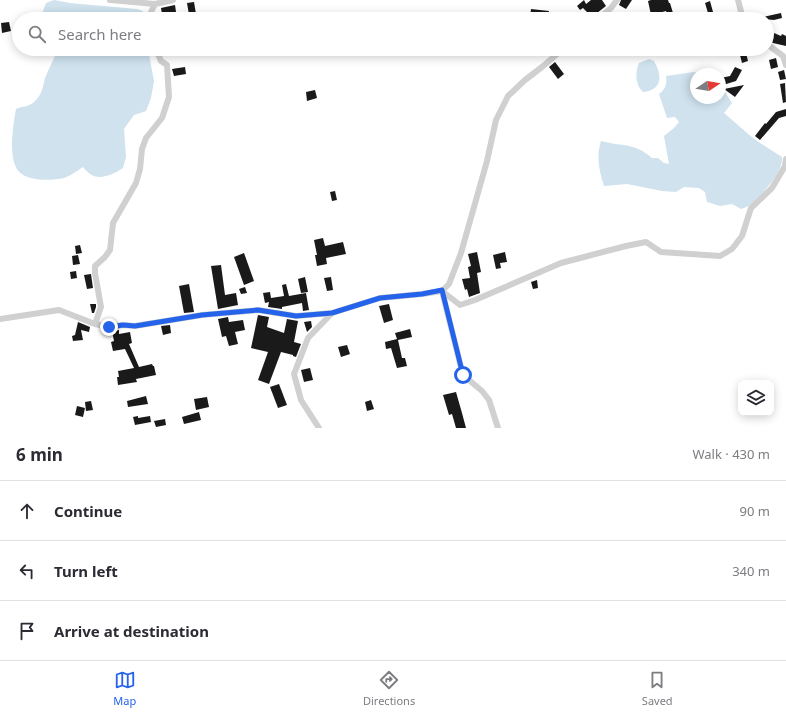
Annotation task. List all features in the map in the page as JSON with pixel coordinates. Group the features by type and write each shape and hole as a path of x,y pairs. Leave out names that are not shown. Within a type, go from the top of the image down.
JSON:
{"street":[{"path":"110,0 155,4 173,0"},
{"path":"606,12 617,0"},
{"path":"738,0 741,12"},
{"path":"151,12 155,4"},
{"path":"774,49 783,56 786,65"},
{"path":"95,324 101,307 95,266 105,258 110,250 113,223 136,183 140,170 142,149 146,138 162,118 169,97 166,65 161,61 159,56"},
{"path":"0,319 59,310 95,324 109,327 123,325 135,326 202,315 258,310 296,316 332,313 380,298 422,294 442,290 449,284 461,253 488,161 496,120 508,96 524,80 555,56"},
{"path":"442,290 460,305 561,263 646,242 661,252 720,256 732,249 742,236 751,208 772,188 785,166 786,159"},
{"path":"442,290 463,375 482,391 489,400 495,414 498,428"},
{"path":"319,428 301,400 294,374 308,338 332,313"}],"water":[{"path":"54,0 70,3 137,9 143,12 43,12 46,3"},
{"path":"55,56 149,56 154,81 151,98 146,111 134,115 124,129 126,157 123,168 107,176 98,177 89,173 83,167 64,178 52,180 30,178 19,172 14,161 12,147 16,109 31,104 35,101 42,90 45,78"},
{"path":"649,59 654,61 657,66 659,81 650,91 643,92 638,86 636,78 637,70 639,63"},
{"path":"690,73 690,104 726,104 726,94 732,103 724,113 754,139 782,157 780,169 772,182 747,207 741,209 732,204 720,206 707,202 705,192 699,188 684,187 676,192 662,191 627,184 604,186 599,164 599,147 601,141 640,149 652,158 658,158 664,163 669,164 664,136 679,122 675,117 667,118 659,94 666,86 666,76"}],"building":[{"path":"584,0 586,4 591,0 602,0 606,6 598,12 587,12 583,8 580,10 577,6"},
{"path":"621,0 632,0 626,9 619,5"},
{"path":"668,0 673,12 650,12 648,1"},
{"path":"710,1 713,12 708,12 705,3"},
{"path":"194,2 196,12 188,12 187,3"},
{"path":"175,5 176,12 162,12 161,8"},
{"path":"531,9 549,11 549,12 531,12"},
{"path":"781,13 782,18 774,20 774,15"},
{"path":"9,22 11,31 2,33 1,23"},
{"path":"774,33 781,36 782,34 786,36 786,46 774,43"},
{"path":"740,56 747,56 748,61 742,63"},
{"path":"776,58 778,67 771,69 769,60"},
{"path":"555,62 564,74 558,79 549,67"},
{"path":"185,67 186,74 174,76 172,69"},
{"path":"735,67 742,70 736,81 726,84 726,77 730,76"},
{"path":"784,70 786,79 780,80 778,72"},
{"path":"785,83 786,102 783,103 780,84"},
{"path":"744,85 735,97 726,90 726,89"},
{"path":"315,90 317,98 307,101 306,92"},
{"path":"786,109 786,116 779,118 760,140 755,136 776,112"},
{"path":"335,191 337,200 332,201 330,192"},
{"path":"323,238 325,246 343,242 346,254 326,258 327,264 317,266 315,255 317,255 314,240"},
{"path":"80,245 82,253 76,254 75,246"},
{"path":"477,252 481,272 477,273 480,293 469,297 462,279 470,278 468,267 471,266 468,254"},
{"path":"505,252 507,262 500,263 501,268 496,269 493,255"},
{"path":"244,253 254,281 244,285 234,257"},
{"path":"78,255 80,264 73,265 72,256"},
{"path":"221,265 225,295 236,293 238,305 218,309 211,266"},
{"path":"76,271 77,278 71,279 70,272"},
{"path":"91,274 93,288 87,289 84,275"},
{"path":"305,277 308,292 301,293 298,279"},
{"path":"331,277 333,290 327,291 324,278"},
{"path":"537,280 538,288 533,289 531,282"},
{"path":"189,284 194,312 184,313 179,286"},
{"path":"286,284 289,296 306,293 309,310 303,311 302,303 282,307 282,309 268,307 269,302 265,303 263,293 270,292 271,298 284,296 282,285"},
{"path":"245,287 247,293 241,294 239,289"},
{"path":"90,304 96,304 94,313 92,313"},
{"path":"389,304 393,320 384,323 379,306"},
{"path":"258,315 269,317 267,327 284,333 287,319 298,321 294,342 301,344 296,357 281,352 269,384 258,380 268,352 251,348"},
{"path":"228,317 229,322 243,320 245,330 235,332 238,344 229,346 226,336 222,337 218,319"},
{"path":"311,321 312,327 307,332 304,322"},
{"path":"78,322 90,327 89,332 81,330 83,340 73,341 72,336 75,335"},
{"path":"170,325 171,333 163,335 161,326"},
{"path":"410,329 412,337 398,340 402,358 405,358 407,366 397,368 391,348 386,349 385,342 397,339 395,333"},
{"path":"119,330 119,334 130,332 132,343 129,344 139,367 152,364 156,375 136,379 137,382 118,385 118,371 134,368 125,349 113,351 111,342 114,341 112,331"},
{"path":"347,345 350,354 341,357 338,347"},
{"path":"310,368 313,380 304,382 301,370"},
{"path":"279,384 287,405 278,408 270,387"},
{"path":"456,392 466,428 456,428 452,414 449,415 443,395"},
{"path":"146,396 148,404 128,407 127,401"},
{"path":"207,397 209,407 196,410 194,399"},
{"path":"371,400 374,409 367,411 365,402"},
{"path":"91,401 93,410 86,411 85,402"},
{"path":"77,406 85,408 83,417 75,415"},
{"path":"199,412 201,420 184,424 182,417"},
{"path":"138,416 138,418 150,416 151,422 135,425 133,417"},
{"path":"165,419 166,425 156,427 154,421"}],"route":[{"path":"109,327 123,325 135,326 202,315 258,310 296,316 332,313 380,298 422,294 442,290 463,375"}]}
